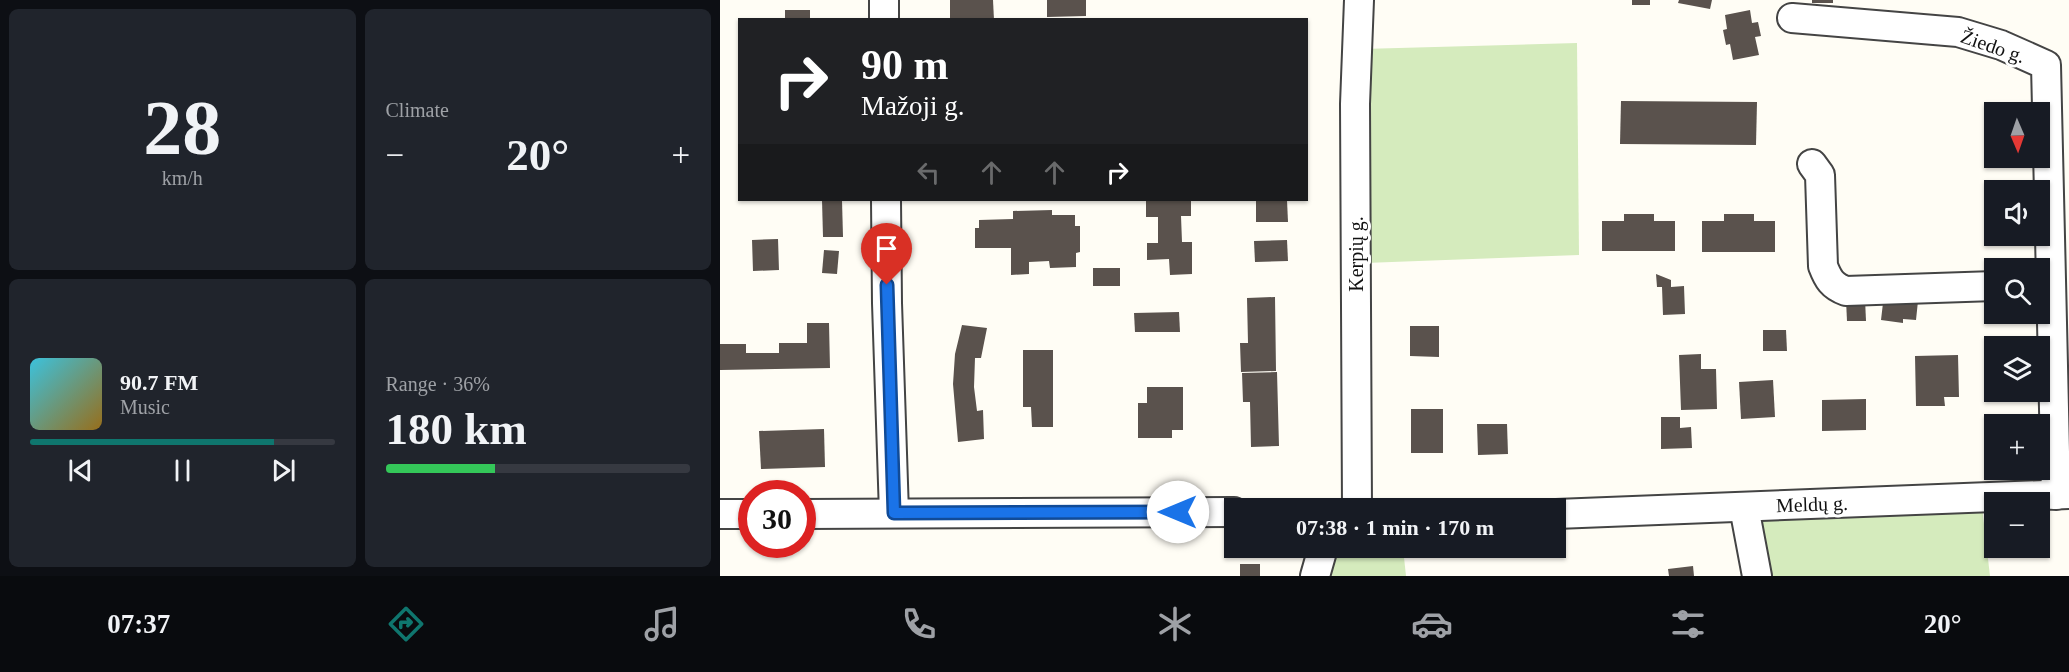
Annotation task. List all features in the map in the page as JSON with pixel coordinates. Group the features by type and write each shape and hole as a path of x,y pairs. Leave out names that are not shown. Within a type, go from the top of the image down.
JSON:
{"street":[{"path":"884,0 884,18"},
{"name":"Kerpių g.","path":"1357,498 1356,104 1359,0"},
{"name":"Žiedo g.","path":"1792,18 1958,32 2001,45 2046,65 2046,258"},
{"path":"1812,164 1820,175 1823,266 1828,279 1836,288 1846,291 1984,286"},
{"path":"886,201 894,513"},
{"name":"Žiedo g.","path":"2049,324 2062,495"},
{"name":"Meldų g.","path":"1566,514 2062,495"},
{"path":"1744,507 1757,576"},
{"path":"816,514 1224,512"},
{"path":"720,514 738,514"},
{"path":"1315,576 1320,558"}],"green space":[{"path":"1577,43 1579,255 1365,263 1362,49"},
{"path":"1982,507 1984,558 1988,558 1990,576 1764,576 1755,513"},
{"path":"1330,558 1404,558 1406,576 1324,576"}],"building":[{"path":"950,0 993,0 994,18 950,18"},
{"path":"1047,0 1086,0 1086,16 1047,17"},
{"path":"1632,0 1650,0 1650,5 1632,5"},
{"path":"1679,0 1712,0 1710,9 1678,3"},
{"path":"1812,0 1833,0 1833,3 1812,3"},
{"path":"785,10 810,10 810,18 785,18"},
{"path":"1750,10 1752,23 1758,22 1761,36 1755,37 1759,55 1733,60 1730,44 1726,45 1723,30 1727,29 1725,15"},
{"path":"1621,101 1757,102 1756,145 1620,144"},
{"path":"822,201 842,201 843,237 823,237"},
{"path":"1146,201 1191,201 1191,216 1181,216 1182,242 1192,242 1192,274 1170,275 1169,259 1147,260 1147,243 1158,243 1158,217 1146,217"},
{"path":"1256,201 1287,201 1288,222 1256,222"},
{"path":"1052,210 1052,215 1075,215 1075,226 1080,226 1080,252 1076,253 1076,267 1050,268 1049,261 1029,262 1029,274 1011,275 1011,248 975,248 975,228 979,228 979,220 1013,219 1013,211"},
{"path":"1624,214 1654,214 1654,221 1675,221 1675,251 1602,251 1602,221 1624,221"},
{"path":"1724,214 1754,214 1754,221 1775,221 1775,252 1702,252 1702,221 1724,221"},
{"path":"778,239 779,270 753,271 752,240"},
{"path":"1287,240 1288,261 1255,262 1254,241"},
{"path":"824,250 839,251 837,274 822,273"},
{"path":"1093,268 1120,268 1120,286 1093,286"},
{"path":"1656,274 1671,280 1671,287 1684,286 1685,314 1663,315 1662,287 1657,287"},
{"path":"1275,297 1276,371 1241,372 1240,343 1248,343 1247,298"},
{"path":"1865,299 1866,321 1847,321 1846,300"},
{"path":"1905,300 1918,301 1916,320 1903,319 1903,323 1881,320 1883,303 1905,305"},
{"path":"1179,312 1180,332 1135,332 1134,313"},
{"path":"807,323 829,323 830,368 720,370 720,344 746,344 746,353 779,353 779,343 807,343"},
{"path":"962,325 987,328 981,358 975,358 974,387 977,411 983,410 984,439 958,442 953,384 955,354"},
{"path":"1410,326 1439,326 1439,357 1410,356"},
{"path":"1763,330 1786,330 1787,351 1763,351"},
{"path":"1023,350 1053,350 1053,427 1032,427 1031,407 1023,407"},
{"path":"1701,354 1701,369 1716,369 1717,409 1681,410 1679,355"},
{"path":"1958,355 1959,397 1944,397 1945,406 1916,406 1915,356"},
{"path":"1277,372 1279,446 1251,447 1250,402 1243,402 1242,373"},
{"path":"1773,380 1775,417 1741,419 1739,382"},
{"path":"1147,387 1183,387 1183,430 1172,430 1172,438 1138,438 1138,403 1147,403"},
{"path":"1866,399 1866,430 1822,431 1822,400"},
{"path":"1411,409 1443,409 1443,453 1411,453"},
{"path":"1661,417 1680,417 1680,428 1691,427 1692,448 1661,449"},
{"path":"1477,424 1507,424 1508,454 1478,455"},
{"path":"824,429 825,467 761,469 759,431"},
{"path":"1240,564 1260,564 1260,576 1240,576"},
{"path":"1693,566 1694,576 1669,576 1668,569"}],"route":[{"path":"887,285 894,513 1178,512"}]}
